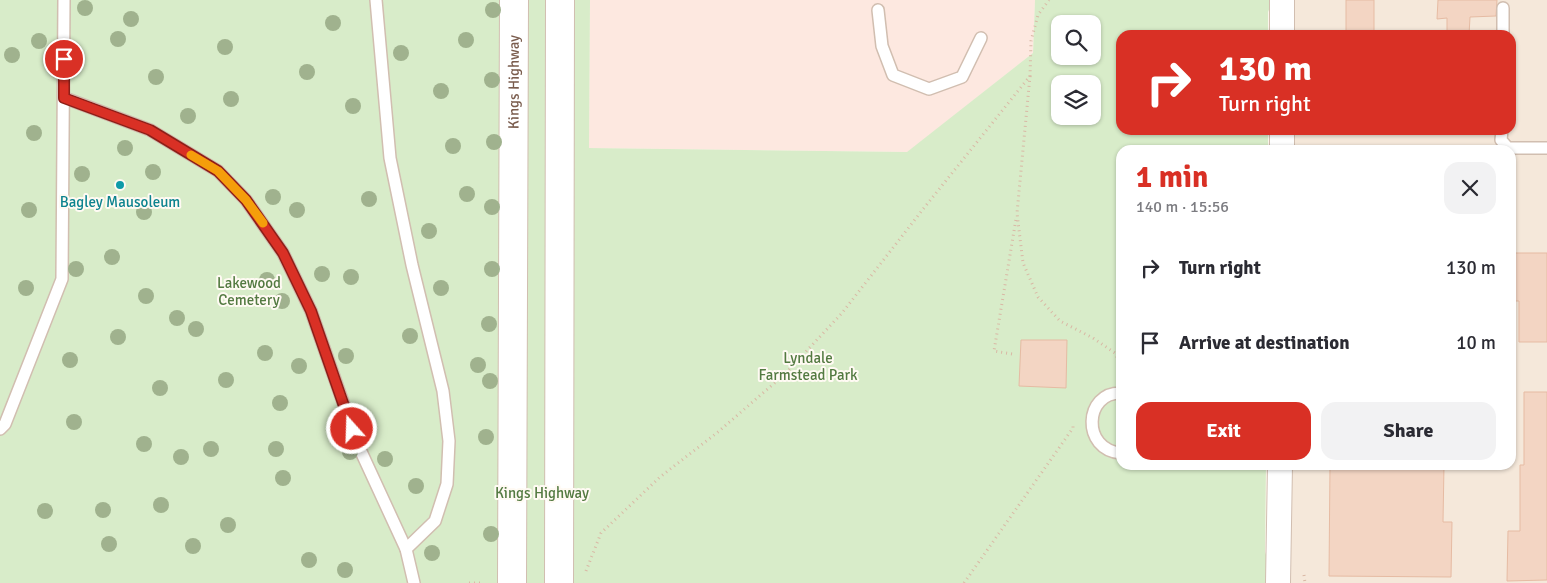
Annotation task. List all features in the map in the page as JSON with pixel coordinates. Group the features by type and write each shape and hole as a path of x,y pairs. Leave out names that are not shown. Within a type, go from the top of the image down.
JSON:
{"street":[{"name":"Kings Highway","path":"512,583 514,0"},
{"path":"559,583 560,0"},
{"path":"1282,0 1282,30"},
{"path":"1278,583 1280,470"}],"lane":[{"path":"0,429 5,424 62,279 64,0"},
{"path":"376,0 390,158 412,264 443,391 449,441 447,484 435,521 406,549"},
{"path":"1503,8 1503,30"},
{"path":"878,10 882,46 893,75 929,88 962,77 981,38"},
{"path":"64,98 150,130 218,171 246,200 283,253 311,311 358,445 406,549 414,583"},
{"path":"1516,148 1547,148"},
{"path":"1116,393 1105,397 1096,407 1091,420 1093,434 1100,445 1116,453"}],"path":[{"path":"1012,354 994,351 1017,213 1030,76 1031,41 1038,15 1049,0"},
{"path":"584,575 601,533 660,477 718,432 786,373 842,313 1030,76"},
{"path":"1017,213 1024,263 1038,297 1060,321 1093,338 1116,355"},
{"path":"964,583 1073,428 1074,421"},
{"path":"469,583 481,583"}],"shaded area":[{"path":"590,0 1035,0 1033,53 908,152 589,148"},
{"path":"1285,0 1547,0 1547,583 1284,583 1284,470 1516,470 1516,145 1285,145 1285,135 1516,135 1516,30 1285,30"}],"green space":[{"path":"0,0 590,0 589,148 907,152 1033,53 1035,0 1273,0 1268,12 1268,30 1116,30 1116,135 1268,135 1268,145 1116,145 1116,470 1266,470 1265,552 1272,572 1272,583 0,583"}],"building":[{"path":"1346,0 1374,0 1374,30 1346,30"},
{"path":"1438,0 1497,0 1496,16 1470,17 1469,30 1447,30 1447,18 1437,19"},
{"path":"1516,253 1547,253 1547,342 1519,342 1519,301 1516,301"},
{"path":"1021,340 1067,340 1066,388 1019,386"},
{"path":"1524,392 1547,392 1547,580 1507,581 1508,531 1520,531 1520,465 1524,465"},
{"path":"1330,470 1444,470 1443,522 1452,522 1451,577 1329,576"}],"slow traffic":[{"path":"191,155 218,171 246,200 263,223"}],"place":[{"name":"Bagley Mausoleum","path":"120,185"}],"route":[{"path":"64,59 64,98 150,130 218,171 246,200 283,253 311,311 352,429"}],"park label":[{"name":"Lakewood Cemetery","path":"249,292"},
{"name":"Lyndale Farmstead Park","path":"808,366"}]}
